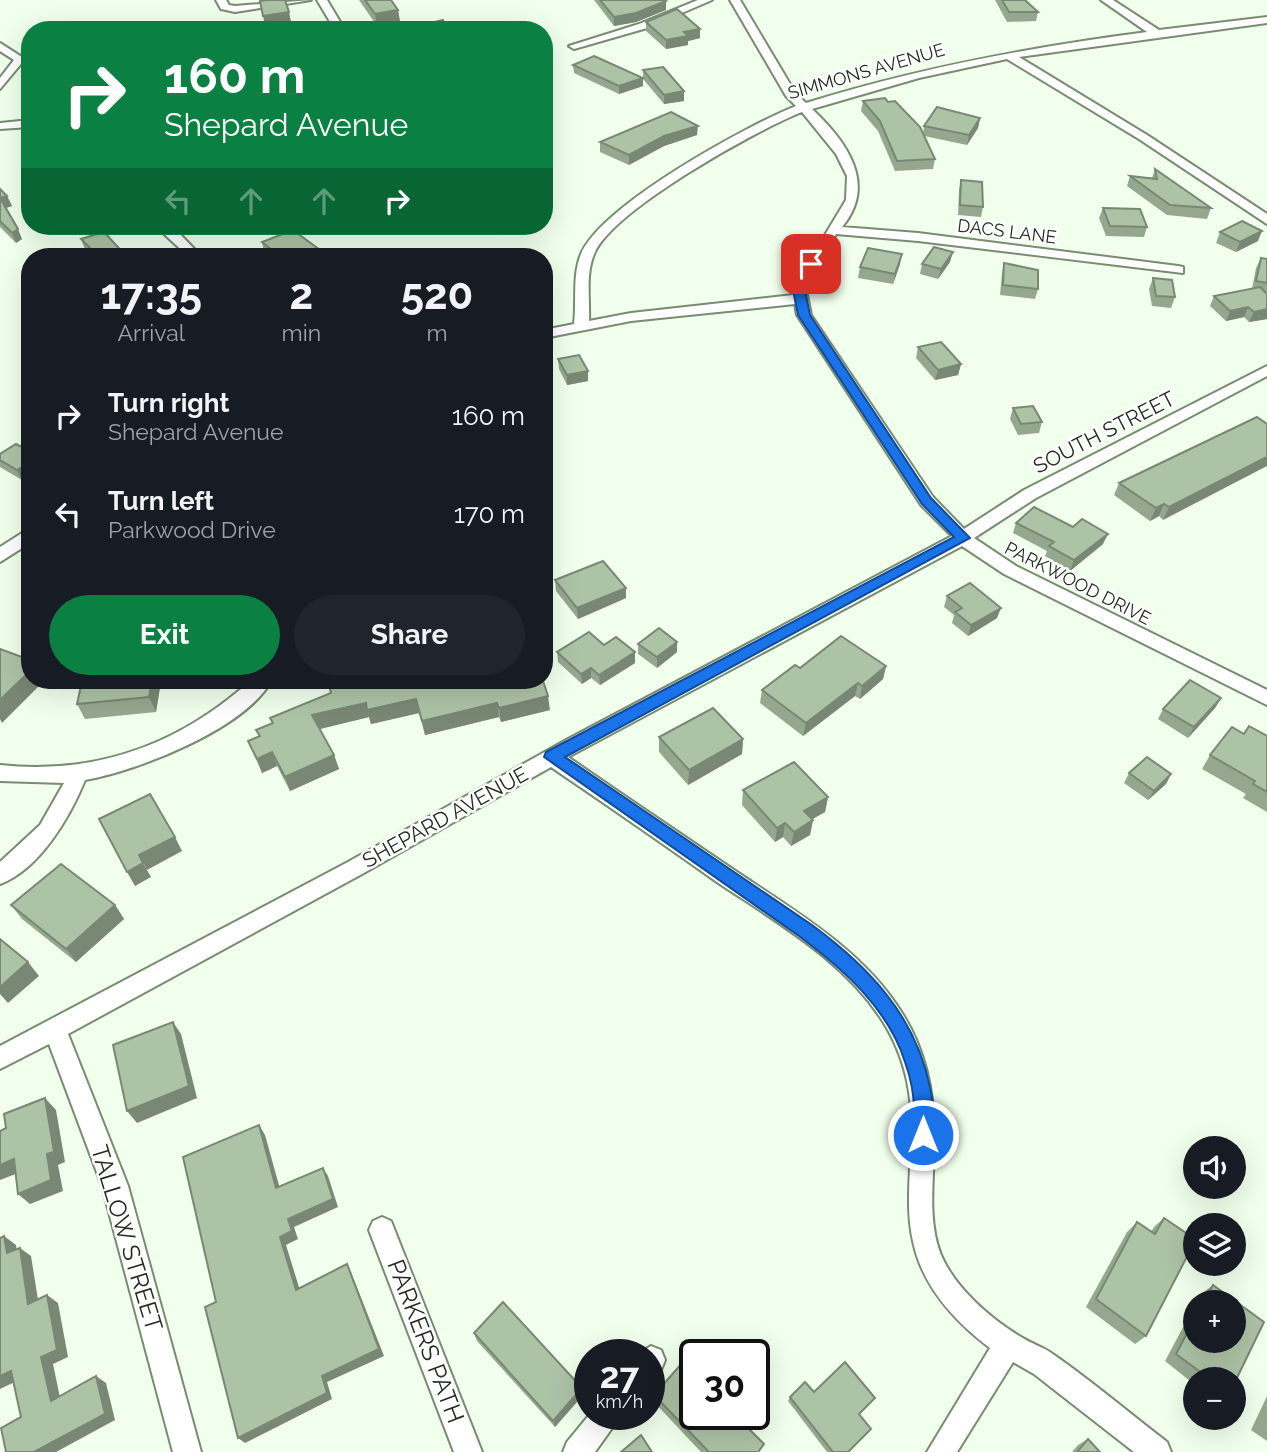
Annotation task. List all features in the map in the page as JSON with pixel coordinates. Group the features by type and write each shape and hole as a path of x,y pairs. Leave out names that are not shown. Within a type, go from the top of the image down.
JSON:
{"street":[{"path":"221,0 225,7 235,9 306,0"},
{"path":"322,0 335,21"},
{"path":"574,46 643,26 707,0"},
{"path":"553,332 631,317 799,299 804,277 852,200 853,176 842,153 792,96 735,0"},
{"path":"1106,0 1158,34"},
{"name":"SIMMONS AVENUE","path":"581,327 582,287 587,256 591,246 608,227 650,193 772,121 804,108 943,70 1158,34 1267,20"},
{"path":"0,46 20,59 0,86"},
{"path":"1011,57 1143,137 1267,220"},
{"path":"0,126 21,124"},
{"name":"DACS LANE","path":"832,230 931,239 1178,270"},
{"path":"173,235 187,248"},
{"name":"PARKWOOD DRIVE","path":"799,299 804,315 927,501 963,538 1010,570 1267,698"},
{"name":"SOUTH STREET","path":"963,538 1030,494 1267,370"},
{"name":"SHEPARD AVENUE","path":"0,1058 367,862 552,757 963,538"},
{"path":"0,556 21,541"},
{"path":"0,773 62,776 117,764 177,743 216,719 252,689"},
{"path":"552,757 805,930 839,955 871,986 896,1023 915,1061 924,1108 920,1188 922,1230 932,1264 962,1306 1008,1344 1041,1362 1157,1452"},
{"path":"0,875 42,840 62,814 78,772"},
{"name":"TALLOW STREET","path":"54,1028 115,1186 187,1452"},
{"name":"PARKERS PATH","path":"382,1230 468,1452"},
{"path":"941,1452 1008,1344"},
{"path":"577,1452 595,1430"}],"building":[{"path":"285,0 289,12 263,16 260,1"},
{"path":"365,0 391,0 398,10 375,14"},
{"path":"600,0 666,1 636,13 614,17"},
{"path":"1002,0 1025,0 1038,12 1009,12"},
{"path":"677,9 700,29 684,32 688,36 666,40 646,22"},
{"path":"594,56 643,78 619,86 573,65"},
{"path":"663,67 684,91 664,95 643,70"},
{"path":"885,98 888,102 895,101 920,127 935,159 897,161 880,121 863,101"},
{"path":"937,107 980,118 969,135 924,126"},
{"path":"671,112 698,126 664,136 629,155 600,142"},
{"path":"1155,169 1211,208 1170,205 1130,176 1157,179"},
{"path":"961,180 982,182 983,207 960,205"},
{"path":"0,189 7,196 0,198"},
{"path":"0,198 18,229 12,233 0,221"},
{"path":"1103,208 1140,209 1147,227 1110,226"},
{"path":"1242,221 1262,231 1240,242 1220,232"},
{"path":"107,235 119,248 90,248 81,239"},
{"path":"280,235 300,235 317,248 270,248 262,242"},
{"path":"934,247 953,252 941,269 922,264"},
{"path":"868,248 902,254 895,274 860,267"},
{"path":"1261,258 1267,259 1267,283 1256,281"},
{"path":"1004,263 1038,270 1038,289 1003,285"},
{"path":"1153,278 1172,280 1175,297 1156,296"},
{"path":"1260,287 1267,294 1267,309 1254,312 1248,307 1230,311 1214,296"},
{"path":"941,342 961,364 938,370 918,347"},
{"path":"579,355 588,371 567,375 558,359"},
{"path":"1033,406 1042,422 1021,424 1013,408"},
{"path":"1257,417 1267,424 1267,457 1169,507 1164,504 1156,508 1119,483"},
{"path":"16,444 21,446 21,468 17,470 0,460 0,454"},
{"path":"1034,507 1073,527 1082,519 1108,534 1074,560 1049,546 1054,542 1016,523"},
{"path":"603,561 626,588 577,608 555,580"},
{"path":"970,583 1001,608 971,625 955,612 962,608 947,596"},
{"path":"659,628 677,642 657,657 638,644"},
{"path":"589,632 604,645 616,637 635,652 599,675 591,668 581,674 557,652"},
{"path":"841,636 886,666 862,686 858,683 806,723 762,690 795,665 800,668"},
{"path":"0,649 21,657 21,680 0,700"},
{"path":"1190,680 1221,698 1194,727 1163,709"},
{"path":"80,689 150,689 149,697 77,704"},
{"path":"330,689 546,689 548,696 499,708 497,703 422,721 416,699 367,710 366,703 312,715 334,755 285,777 272,752 257,759 248,741 260,736 256,730 273,723 270,718 331,693"},
{"path":"713,708 743,739 689,770 659,737"},
{"path":"1249,726 1267,736 1267,792 1253,784 1255,781 1210,755 1232,727 1244,734"},
{"path":"1147,757 1171,774 1154,791 1129,773"},
{"path":"794,762 828,797 804,811 813,820 794,832 785,823 777,828 743,790"},
{"path":"150,794 175,837 139,855 143,863 127,872 99,819"},
{"path":"61,864 115,905 66,949 11,905"},
{"path":"0,939 28,962 0,987"},
{"path":"173,1022 189,1086 127,1111 113,1045"},
{"path":"45,1098 54,1152 47,1154 51,1180 18,1194 14,1159 0,1165 0,1131 6,1128 4,1114"},
{"path":"259,1125 276,1188 323,1168 333,1199 288,1219 292,1231 280,1237 296,1290 347,1264 379,1349 322,1376 327,1393 238,1438 205,1307 216,1302 183,1157"},
{"path":"1164,1218 1183,1231 1183,1264 1146,1336 1096,1299 1137,1222 1155,1234"},
{"path":"4,1236 7,1253 20,1248 28,1304 47,1295 57,1350 41,1357 51,1401 96,1376 105,1414 34,1452 6,1452 1,1428 21,1417 11,1371 0,1376 0,1238"},
{"path":"503,1302 574,1379 574,1397 553,1421 474,1333"},
{"path":"1246,1309 1264,1322 1242,1367 1194,1367 1176,1354 1183,1341 1183,1353 1246,1353"},
{"path":"845,1362 875,1398 859,1414 871,1429 848,1452 833,1452 790,1397 805,1382 814,1392"},
{"path":"679,1367 679,1421 665,1406 665,1382"},
{"path":"688,1430 750,1430 764,1444 758,1452 709,1452"},
{"path":"641,1435 652,1452 621,1452"},
{"path":"1088,1439 1100,1452 1077,1452"}],"route":[{"path":"811,264 799,290 804,315 865,402 927,501 963,538 552,757 805,930 839,955 871,986 896,1023 915,1061 924,1108 923,1135"}]}
